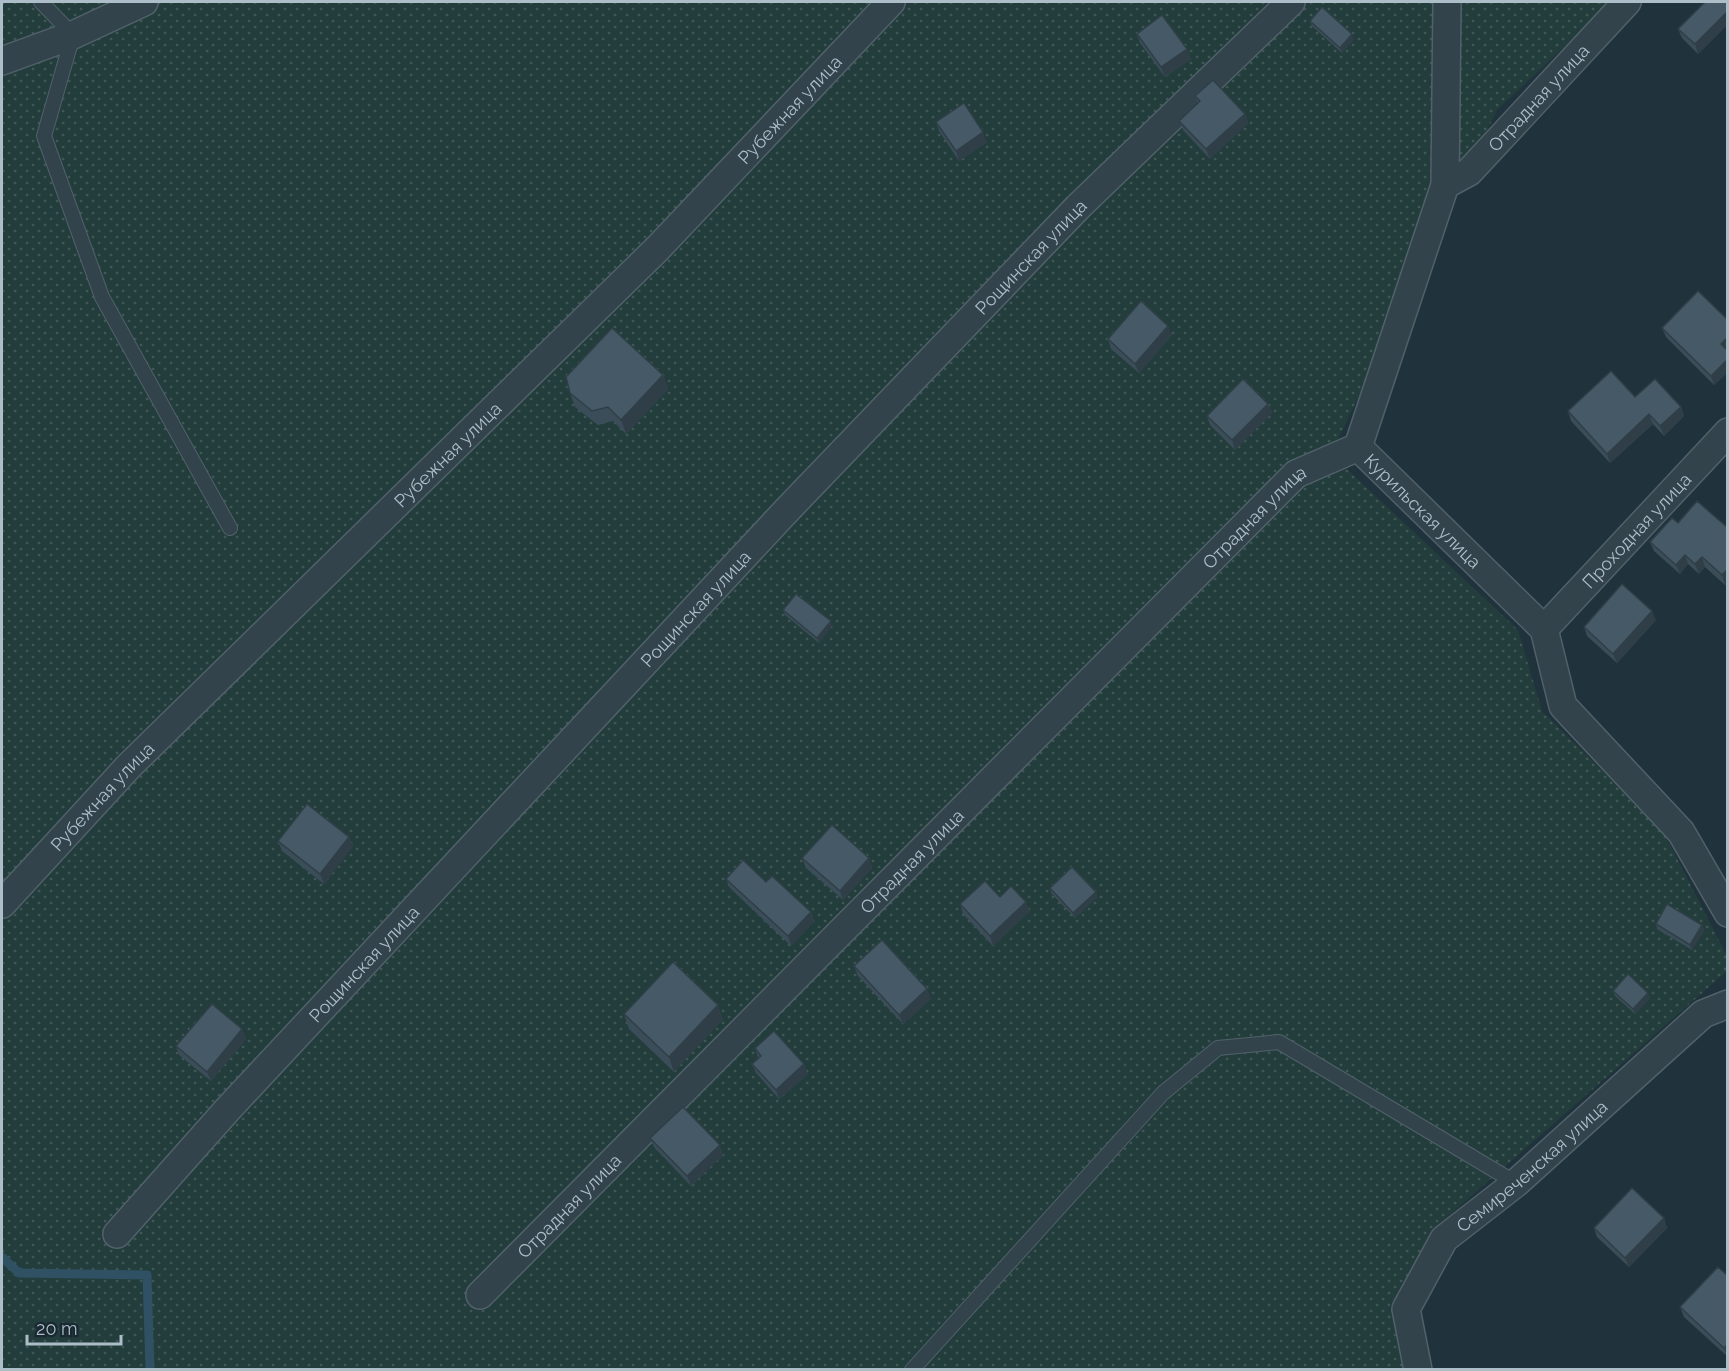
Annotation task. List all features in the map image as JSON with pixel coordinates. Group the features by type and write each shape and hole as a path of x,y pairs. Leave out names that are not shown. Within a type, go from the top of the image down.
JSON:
{"street":[{"path":"2,61 73,35 144,2"},
{"name":"Рубежная улица","path":"2,904 128,766 657,249 891,2"},
{"name":"Рощинская улица","path":"117,1234 228,1109 788,509 1078,207 1291,2"},
{"name":"Курильская улица","path":"1447,2 1445,184 1358,447 1544,629"},
{"name":"Отрадная улица","path":"1445,184 1469,172 1627,2"},
{"name":"Проходная улица","path":"1544,629 1728,432"},
{"name":"Отрадная улица","path":"480,1295 1296,474 1358,447"},
{"path":"1544,629 1563,706 1681,832 1728,913"},
{"name":"Семиреченская улица","path":"1418,1370 1406,1309 1444,1239 1516,1183 1703,1014 1728,1004"}],"lane":[{"path":"41,2 73,35 44,135 102,297 230,528"},
{"path":"912,1370 1163,1093 1218,1048 1279,1042 1516,1183"}],"green space":[{"path":"2,2 1612,2 1497,110 1331,454 1518,630 1542,711 1662,829 1727,956 1727,971 1435,1228 1390,1306 1403,1369 2,1370"}],"building":[{"path":"1705,2 1727,2 1728,11 1695,44 1678,29"},
{"path":"1322,7 1352,34 1340,48 1310,21"},
{"path":"1162,15 1187,49 1161,67 1137,34"},
{"path":"1213,80 1245,114 1206,149 1179,121 1200,101 1195,96"},
{"path":"964,103 983,132 956,151 936,122"},
{"path":"1698,291 1728,320 1728,337 1721,344 1728,351 1728,359 1711,376 1662,328"},
{"path":"1141,301 1168,326 1135,364 1108,339"},
{"path":"612,328 663,375 621,420 608,407 592,411 570,393 566,377"},
{"path":"1611,371 1635,397 1655,379 1681,407 1660,426 1649,414 1607,454 1568,411"},
{"path":"1243,379 1268,404 1232,440 1207,416"},
{"path":"1697,501 1728,528 1728,569 1722,575 1702,557 1695,564 1685,555 1676,565 1650,542 1672,518 1678,523"},
{"path":"1622,584 1652,611 1613,654 1584,627"},
{"path":"796,594 831,621 817,638 783,610"},
{"path":"307,804 349,837 320,874 278,841"},
{"path":"832,825 869,858 840,891 802,858"},
{"path":"743,860 766,882 772,876 811,912 788,936 726,879"},
{"path":"1072,867 1096,892 1073,913 1050,888"},
{"path":"985,881 1000,897 1011,886 1026,902 990,936 960,904"},
{"path":"1667,904 1702,925 1690,945 1656,924"},
{"path":"882,940 927,989 899,1015 854,966"},
{"path":"673,962 718,1005 669,1057 624,1014"},
{"path":"1628,974 1648,993 1633,1009 1613,991"},
{"path":"212,1004 242,1029 207,1072 176,1046"},
{"path":"774,1031 804,1064 776,1090 752,1064 761,1056 755,1048"},
{"path":"683,1107 720,1145 687,1176 650,1138"},
{"path":"1632,1188 1664,1218 1625,1258 1594,1228"},
{"path":"1718,1267 1728,1276 1728,1344 1724,1348 1680,1307"}],"waterway":[{"path":"2,1257 19,1273 147,1275 150,1370"}]}
